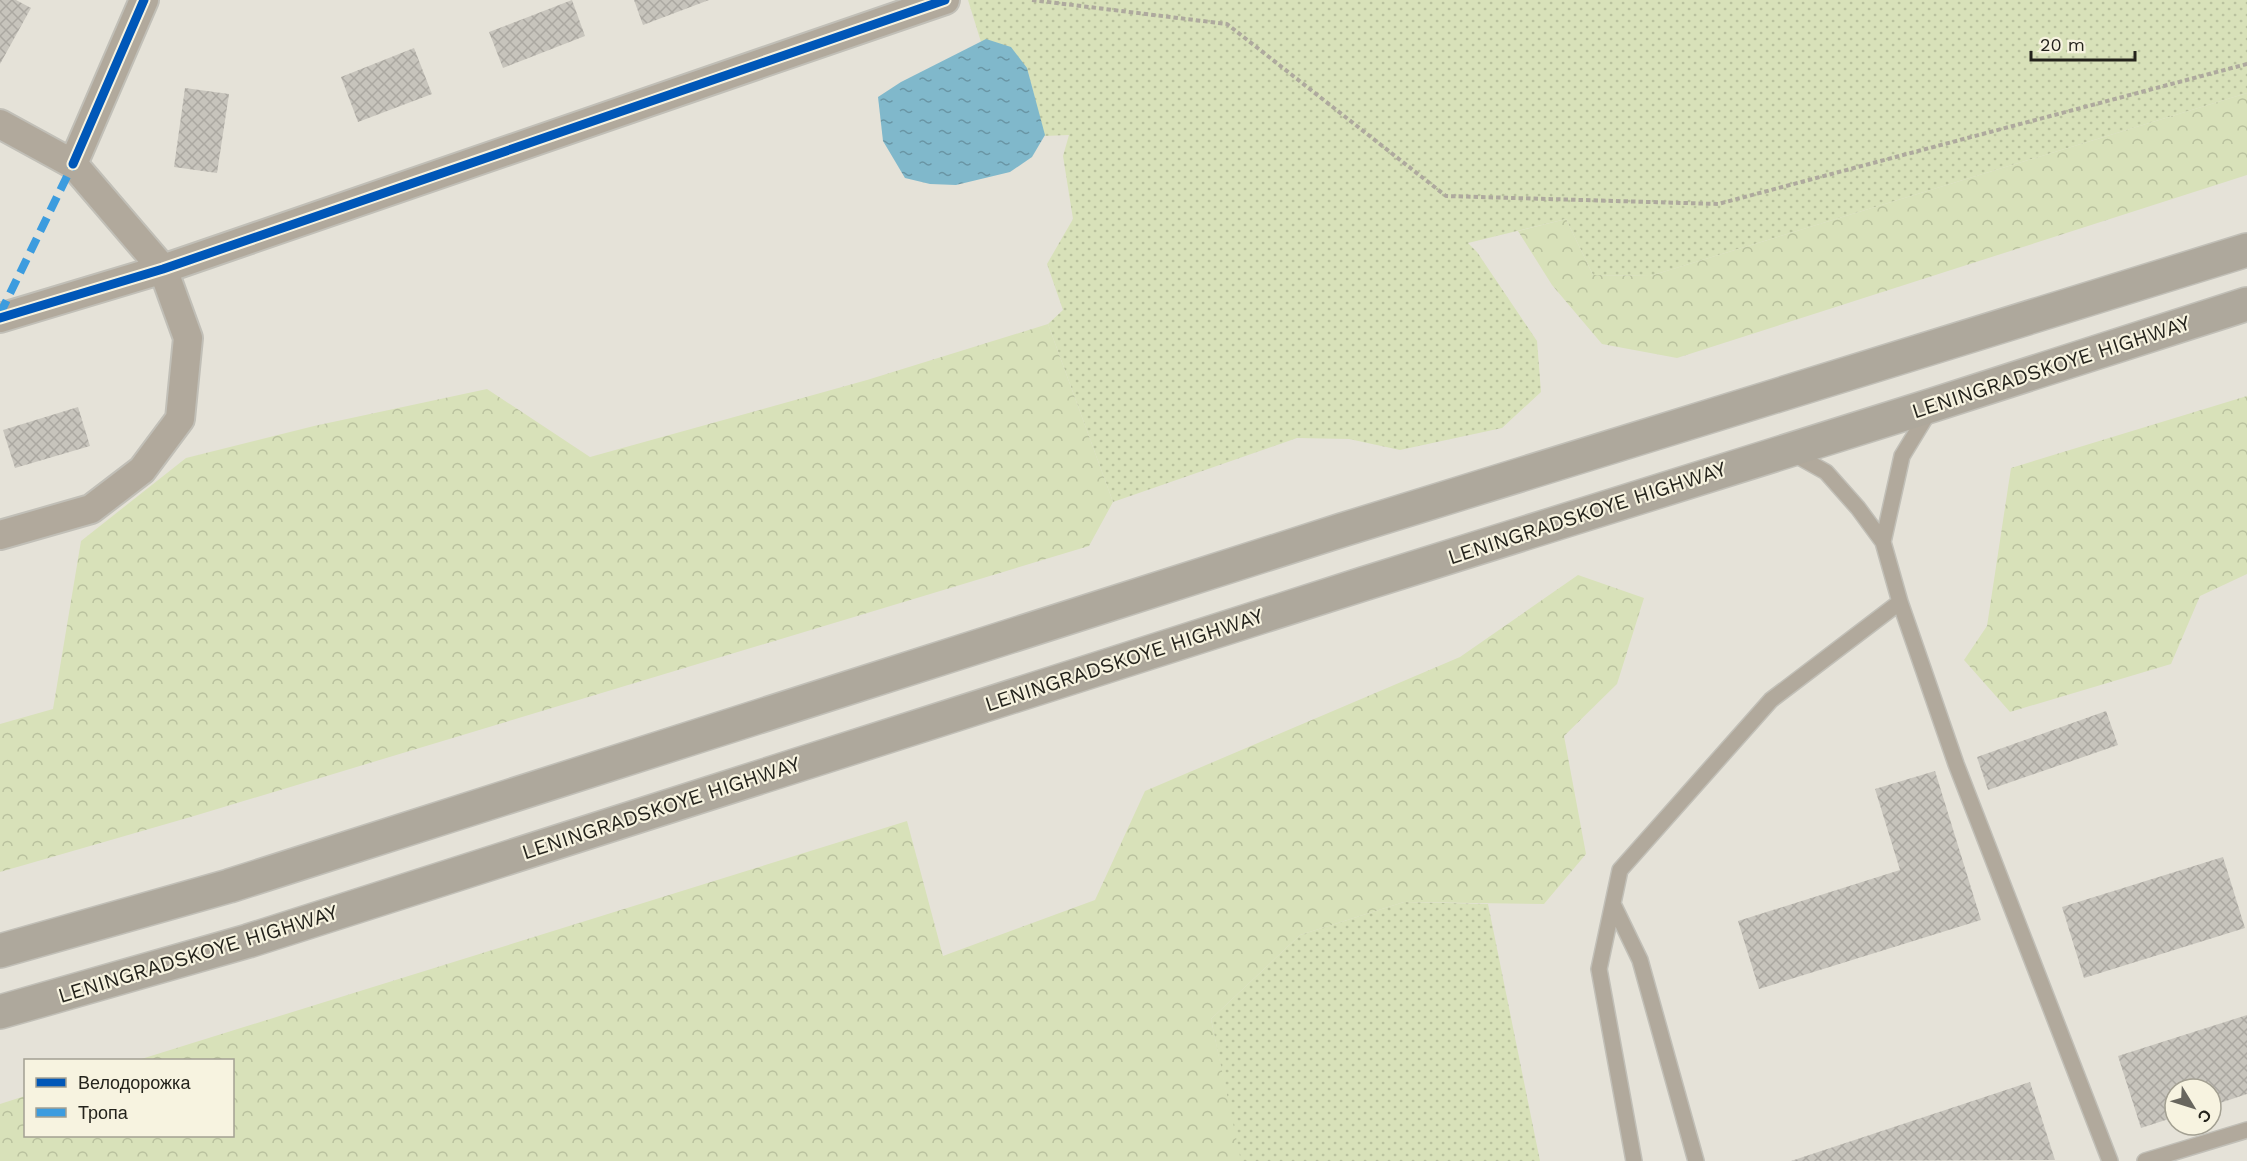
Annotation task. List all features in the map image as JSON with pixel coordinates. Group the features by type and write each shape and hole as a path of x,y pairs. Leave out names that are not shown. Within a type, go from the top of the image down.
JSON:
{"highway":[{"path":"0,951 229,886 1342,530 2247,250"},
{"name":"LENINGRADSKOYE HIGHWAY","path":"0,1012 248,941 2247,304"}],"street":[{"path":"73,164 144,0"},
{"path":"0,318 163,269 945,0"},
{"path":"0,124 73,164 163,269 188,338 180,419 142,470 91,508 0,535"}],"lane":[{"path":"1883,542 1902,456 1934,405"},
{"path":"1786,450 1826,472 1858,508 1883,542 1900,602 1956,764 2110,1161"},
{"path":"1634,1161 1599,969 1620,870 1771,700 1900,602"},
{"path":"1613,904 1640,960 1696,1161"},
{"path":"2145,1161 2247,1130"}],"path":[{"path":"1032,0 1227,24 1446,196 1718,204 2247,64"}],"green space":[{"path":"968,0 2247,0 2247,93 1650,276 1593,275 1566,219 1468,243 1477,252 1537,341 1541,392 1502,428 1400,450 1349,439 1297,438 1113,502 1048,324 1063,310 1047,264 1073,219 1063,156 1069,135 1044,136 1027,68 986,40 981,42"},
{"path":"2247,93 2247,175 1677,358 1602,344 1552,285 1518,231 1566,219 1593,275 1650,276"},
{"path":"1048,324 1113,502 1089,546 194,816 0,872 0,724 53,709 81,541 186,458 314,426 487,389 590,457 867,380"},
{"path":"2247,396 2247,574 2200,596 2171,664 2010,712 1964,660 1987,626 2011,468"},
{"path":"1578,575 1644,598 1617,684 1564,736 1586,854 1544,904 1404,902 1300,935 1211,1019 1241,1161 0,1161 0,1104 24,1096 24,1137 234,1137 234,1059 141,1059 907,821 943,956 1095,900 1145,791 1460,657"},
{"path":"1404,902 1488,904 1540,1161 1240,1161 1211,1019 1300,935"}],"water":[{"path":"986,39 1011,47 1027,68 1045,135 1032,157 1010,172 956,185 930,184 905,178 883,141 878,97 901,82"}],"building":[{"path":"0,0 16,0 31,8 0,64"},
{"path":"572,0 585,36 503,68 489,32"},
{"path":"634,0 709,0 643,25"},
{"path":"414,48 432,94 358,122 341,77"},
{"path":"185,88 229,94 217,173 174,167"},
{"path":"78,407 90,446 15,468 3,430"},
{"path":"2106,711 2118,745 1988,790 1977,757"},
{"path":"1935,771 1981,920 1759,989 1738,921 1900,870 1875,789"},
{"path":"2223,857 2245,928 2084,978 2062,907"},
{"path":"2247,1015 2247,1094 2223,1102 2223,1077 2163,1077 2163,1121 2141,1128 2118,1056"},
{"path":"2030,1082 2055,1160 1791,1161"}],"marked path":[{"path":"0,314 73,164"}],"cycle path":[{"path":"73,164 144,0"},
{"path":"0,318 163,269 945,0"}]}
